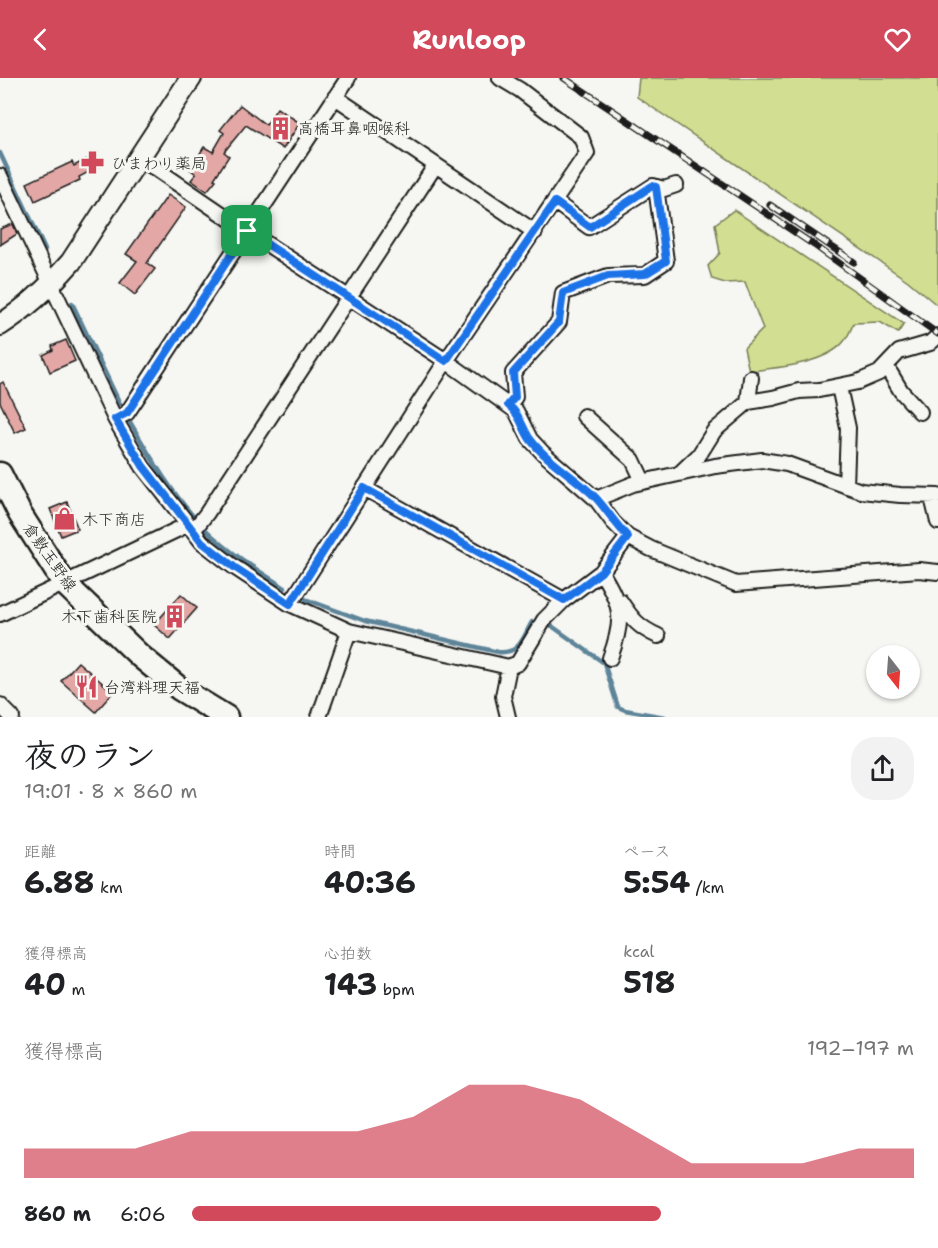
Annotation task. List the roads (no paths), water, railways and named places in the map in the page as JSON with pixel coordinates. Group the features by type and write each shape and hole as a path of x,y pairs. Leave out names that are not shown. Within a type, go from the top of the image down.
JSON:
{"main road":[{"name":"倉敷玉野線","path":"0,474 20,514 64,583 140,656 180,689 220,716"}],"street":[{"path":"0,325 15,316 52,284 71,262 191,78"},
{"path":"115,419 127,413 348,78"},
{"path":"290,604 446,361 587,153 586,145 581,137 520,90 500,78"},
{"path":"335,97 535,232"},
{"path":"140,158 446,361 516,411 530,439 543,453 596,499 613,522 628,537 651,549 736,584 919,570 938,572"},
{"path":"0,614 64,583 190,528 207,513 435,166"},
{"path":"0,176 115,419 143,466 202,542 234,567 290,604 349,630 509,667 518,663 544,620 564,600 601,572 628,537"},
{"path":"555,202 590,227 652,186 664,189 676,185"},
{"path":"508,405 515,397 513,373 559,322 563,293 608,276 645,274 666,261 656,187"},
{"path":"680,473 699,455 714,431 748,402 773,398 799,390 839,387 879,374 899,352 930,343 938,336"},
{"path":"886,366 901,391 920,412"},
{"path":"748,402 751,378"},
{"path":"839,387 848,428 846,486"},
{"path":"584,416 633,460 643,482"},
{"path":"596,499 643,482 680,473 762,460 786,464 861,491 935,496 938,522"},
{"path":"364,488 564,600"},
{"path":"601,572 633,620 644,630 658,636"},
{"path":"610,658 618,636 620,613 615,594"},
{"path":"319,717 349,630"},
{"path":"508,717 503,696 509,667"},
{"path":"0,705 12,717"}],"waterway":[{"path":"0,153 45,250"},
{"path":"72,303 120,404"},
{"path":"130,422 173,490 204,528 233,553 285,588"},
{"path":"305,599 365,621 498,652 511,651 516,648 532,622"},
{"path":"549,624 604,663 618,707 665,717"}],"railway":[{"path":"564,78 814,245 938,334"},
{"path":"770,205 854,262"}],"place":[{"name":"高橋耳鼻咽喉科","path":"280,128"},
{"name":"ひまわり薬局","path":"93,163"},
{"name":"木下商店","path":"64,519"},
{"name":"木下歯科医院","path":"175,616"},
{"name":"台湾料理天福","path":"86,687"}]}
